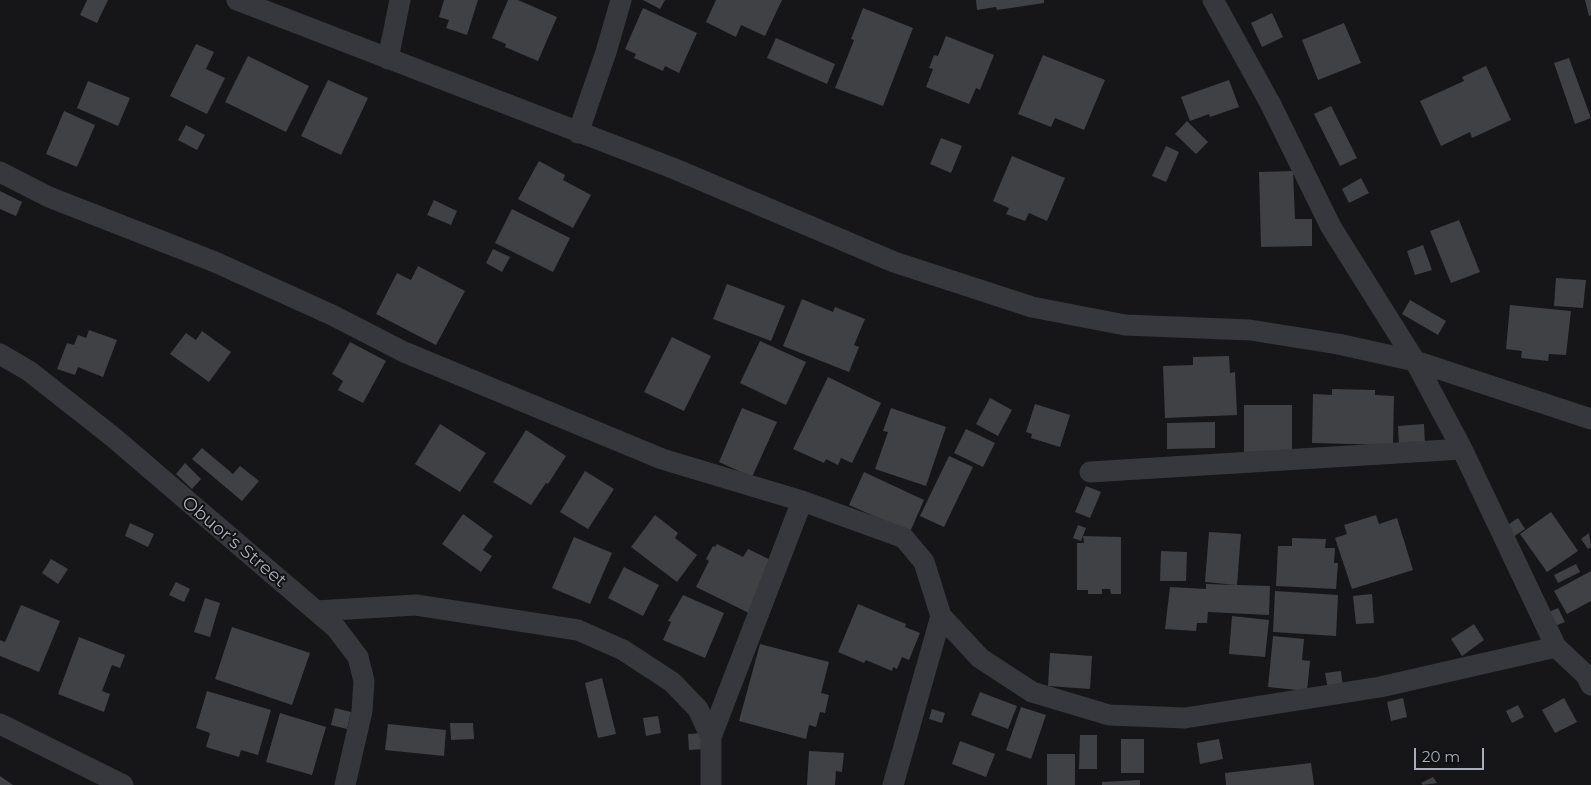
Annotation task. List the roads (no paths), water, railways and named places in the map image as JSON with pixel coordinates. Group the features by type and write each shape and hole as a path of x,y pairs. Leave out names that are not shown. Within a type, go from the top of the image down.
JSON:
{"street":[{"path":"237,0 674,169 894,262 1032,307 1125,325 1250,330 1338,344 1415,361 1591,420"},
{"path":"388,59 400,0"},
{"path":"578,133 606,52 621,0"},
{"path":"1213,0 1270,103 1331,227 1415,361 1462,449 1556,647 1586,675 1591,685"},
{"path":"0,172 49,197 215,262 332,315 404,352 653,455 802,501 904,538 924,562 941,616 980,658 1032,692 1109,715 1185,718 1380,687 1556,647"},
{"name":"Obuor’s Street","path":"0,354 29,372 113,438 336,628 358,657 364,681 362,711 345,785"},
{"path":"1090,472 1462,449"},
{"path":"711,785 711,737 802,501"},
{"path":"316,611 416,605 578,630 623,650 672,682 698,709 711,737"},
{"path":"893,785 941,616"},
{"path":"0,724 123,785"}]}
